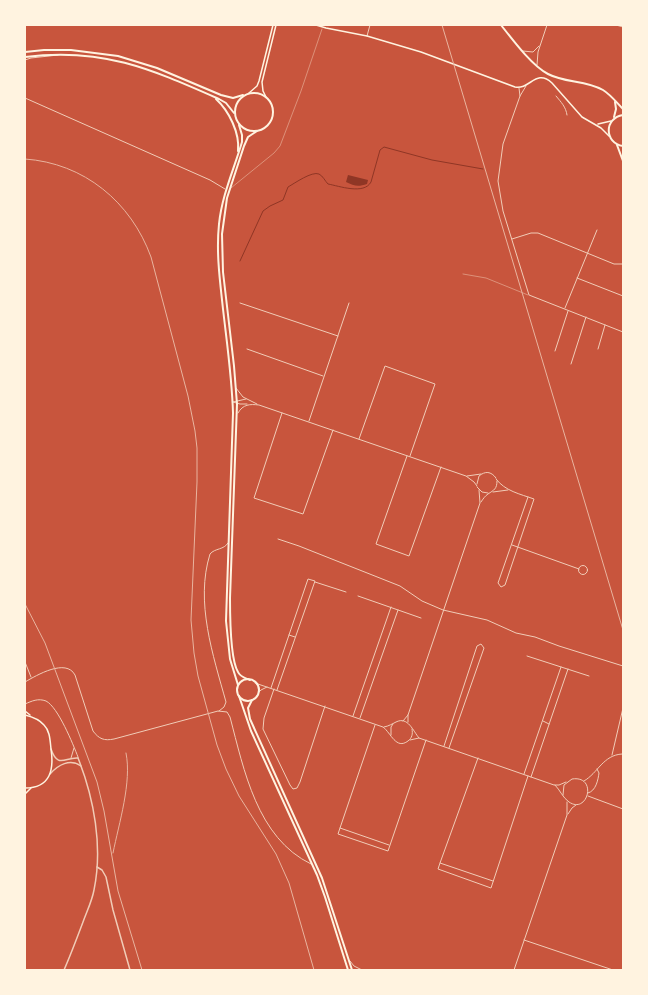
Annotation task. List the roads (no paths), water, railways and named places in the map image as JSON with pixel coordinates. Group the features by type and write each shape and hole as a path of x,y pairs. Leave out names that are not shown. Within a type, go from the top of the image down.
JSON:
{"main road":[{"path":"249,93 257,86 259,81 273,25"},
{"path":"276,25 262,82 263,91 273,109 272,119 266,127 250,135 246,142 230,189 223,222 221,254 237,400 230,624 233,652 237,670 242,677 255,683 258,688 258,693 248,708 250,719 322,878 352,970"},
{"path":"316,25 323,28 367,36 432,56 510,86 519,88 526,86 538,78 544,78 549,80 582,117 604,130 617,144 623,146"},
{"path":"501,25 537,66 546,73 555,77 600,88 623,109"},
{"path":"25,52 71,50 110,54 157,68 221,95 233,98 249,93 258,93 266,97"},
{"path":"25,57 62,54 100,57 137,65 226,103 234,113 239,125 242,138 226,189 219,222 218,253 233,402 226,606 227,631 232,667 238,685 237,691 253,736 312,864 325,897 348,970"},
{"path":"234,113 237,101 243,95"},
{"path":"214,97 225,110 237,134 237,154"},
{"path":"610,138 608,131 616,109 614,101"},
{"path":"596,125 623,115"},
{"path":"239,125 247,130 257,131"},
{"path":"617,144 623,159"},
{"path":"238,685 245,680 250,680"},
{"path":"239,696 243,700 252,700"},
{"path":"25,711 45,726 49,735 52,763 50,774 41,784 31,788 25,788"},
{"path":"25,716 31,716"},
{"path":"25,794 31,788"}],"street":[{"path":"367,36 370,25"},
{"path":"537,66 536,56 547,25"},
{"path":"616,25 623,27"},
{"path":"523,51 533,52 540,46"},
{"path":"25,60 62,54"},
{"path":"526,86 520,96 503,144 498,175 501,204 529,295 623,332"},
{"path":"519,88 520,96"},
{"path":"556,96 564,104 567,115"},
{"path":"25,98 203,177 226,189"},
{"path":"565,309 597,230"},
{"path":"511,240 531,233 538,234 614,264 623,264"},
{"path":"577,278 623,296"},
{"path":"240,303 338,336"},
{"path":"309,422 349,303"},
{"path":"555,351 569,310"},
{"path":"571,364 586,317"},
{"path":"598,349 606,325"},
{"path":"247,349 324,376"},
{"path":"359,439 384,366 435,384 410,456"},
{"path":"236,388 240,395 259,405 466,476 477,486 479,490 480,503"},
{"path":"233,402 246,399"},
{"path":"233,402 237,404 259,405"},
{"path":"237,414 241,408 250,404"},
{"path":"282,413 254,498 303,514 333,430"},
{"path":"407,456 376,544 409,556 441,467"},
{"path":"466,476 490,473 508,490 534,499 505,585 501,586 498,583 528,497"},
{"path":"477,486 477,479 481,474"},
{"path":"492,492 497,484 496,478"},
{"path":"479,490 488,493 508,490"},
{"path":"404,721 408,715 480,503 488,493"},
{"path":"278,539 400,586 422,601 443,610 495,623 516,633 535,637 623,666"},
{"path":"218,711 224,707 226,702 211,646 205,607 205,582 210,554 213,551 224,548 229,540"},
{"path":"511,545 578,569 581,574 584,575 587,572 587,569 584,566 581,566 578,569"},
{"path":"271,688 308,579 346,592"},
{"path":"278,690 315,581"},
{"path":"358,596 421,618"},
{"path":"353,716 391,607"},
{"path":"360,719 398,610"},
{"path":"288,635 296,637"},
{"path":"444,746 477,646 481,644 484,648 449,748"},
{"path":"527,656 589,676"},
{"path":"25,662 31,678"},
{"path":"524,774 561,667"},
{"path":"25,682 31,678 60,668 70,669 75,675 94,733 102,740 114,739 218,711 224,711 229,714 248,781 267,822 286,847 300,859 312,864"},
{"path":"531,777 568,670"},
{"path":"255,683 376,724 383,727 398,743 419,738 554,785 559,785 575,779 583,782 587,786 588,794"},
{"path":"258,693 267,687"},
{"path":"274,689 264,718 263,729 293,789 296,788 300,782 325,706"},
{"path":"460,695 466,697"},
{"path":"25,704 38,700 48,702 72,740 82,767 93,809 96,831 96,878 92,897 64,970"},
{"path":"612,755 623,708"},
{"path":"408,715 409,723 419,738"},
{"path":"383,727 400,721 409,723"},
{"path":"542,721 550,724"},
{"path":"376,724 338,834 388,851 426,740"},
{"path":"391,735 391,728 393,724"},
{"path":"409,740 412,735 412,729"},
{"path":"51,746 54,755 58,760 66,761 70,758 78,758"},
{"path":"70,758 74,747"},
{"path":"583,782 588,779 596,769 612,755 622,754"},
{"path":"50,774 57,767 73,762 78,758"},
{"path":"478,758 438,869 491,888 528,776"},
{"path":"73,762 82,767"},
{"path":"567,802 576,804 582,803 588,794 592,792 599,776 596,769"},
{"path":"563,795 563,788 566,782"},
{"path":"554,785 567,802 567,815"},
{"path":"588,794 623,809"},
{"path":"514,970 567,815 576,804"},
{"path":"340,828 390,845"},
{"path":"440,863 494,881"},
{"path":"96,867 102,870 106,877 113,910 130,970"},
{"path":"524,940 613,970"},
{"path":"349,960 354,966 362,970"},
{"path":"356,970 362,970"}],"lane":[{"path":"230,189 274,153 280,146 323,28"},
{"path":"463,274 486,278 529,295"}],"waterway":[{"path":"240,261 263,211 283,200 288,187 312,174 319,174 328,184 351,189 363,188 368,186 371,182 380,150 384,147 432,160 483,169"}],"railway":[{"path":"442,25 623,630"},
{"path":"25,159 47,162 67,168 86,177 103,189 118,203 131,219 142,237 151,257 188,396 197,448 191,620 198,676 217,745 226,769 239,796 276,854 289,883 314,970"},
{"path":"25,604 45,643 97,782 104,811 118,891 142,970"},
{"path":"113,853 126,789 126,753"}]}
